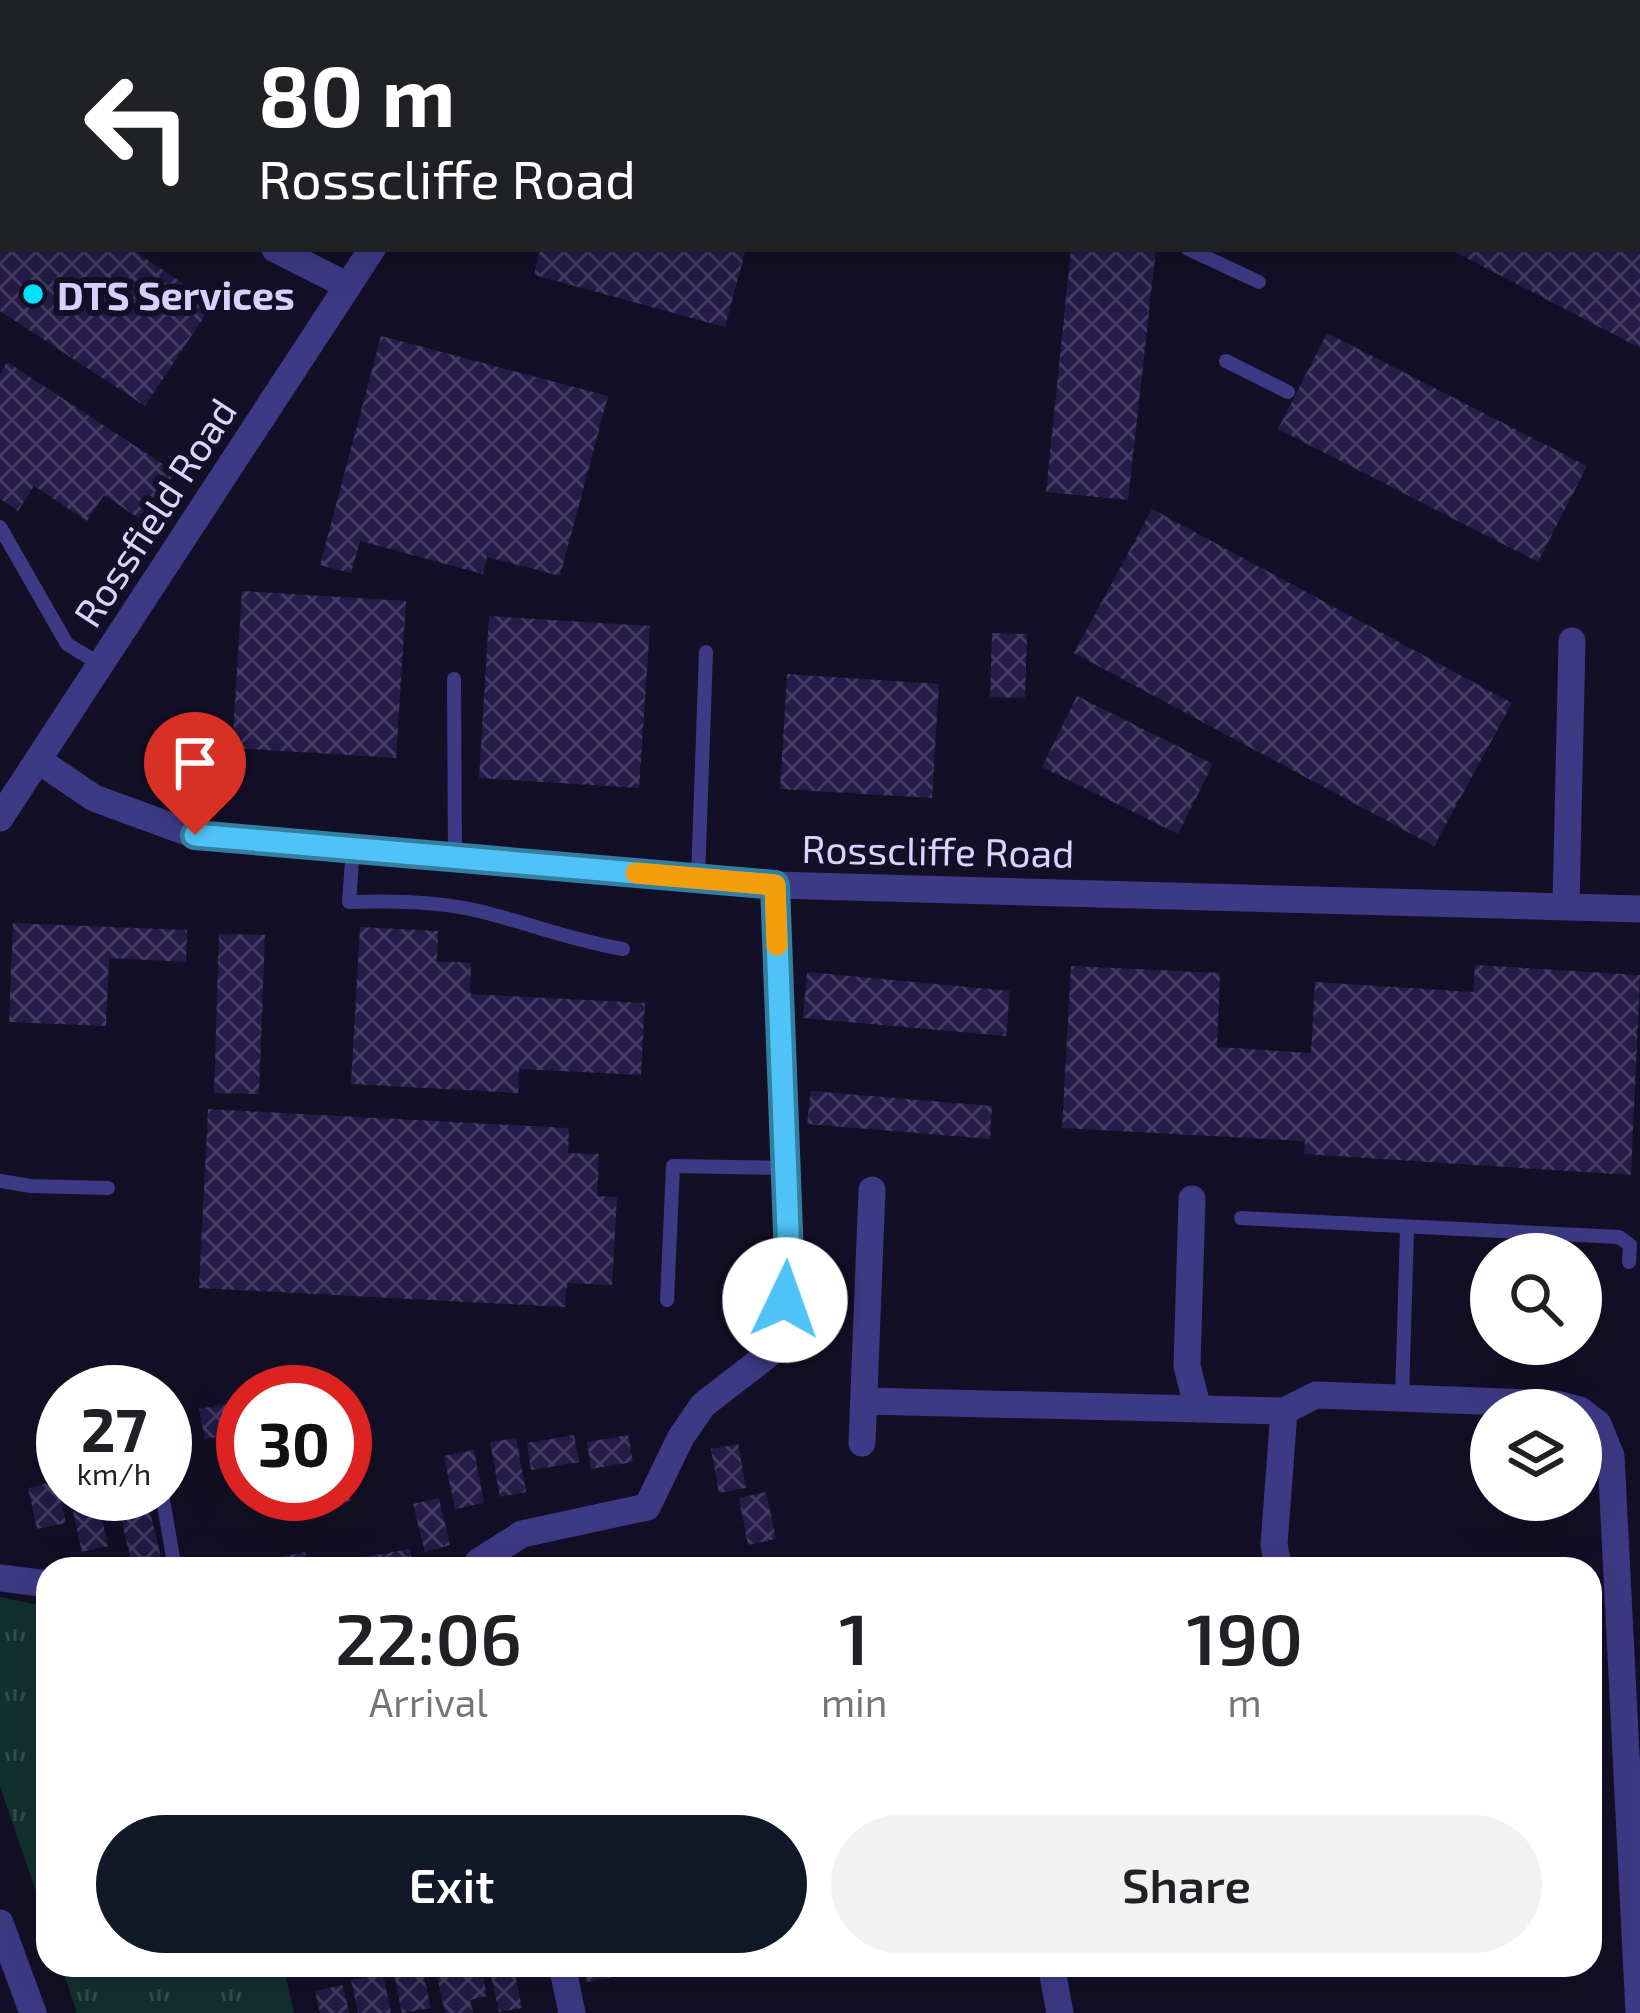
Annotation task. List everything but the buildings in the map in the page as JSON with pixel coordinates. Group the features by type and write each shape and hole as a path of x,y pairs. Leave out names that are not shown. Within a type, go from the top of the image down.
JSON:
{"street":[{"path":"280,252 348,286"},
{"name":"Rossfield Road","path":"0,818 370,252"},
{"path":"1566,904 1572,641"},
{"name":"Rosscliffe Road","path":"38,760 94,798 195,835 775,885 1640,909"},
{"path":"486,1557 522,1534 647,1507 681,1437 703,1405 769,1354 784,1328 788,1271 775,885"},
{"path":"862,1443 872,1190"},
{"path":"1192,1199 1187,1366 1198,1409"},
{"path":"866,1401 1284,1411 1316,1395 1470,1401"},
{"path":"1277,1557 1284,1411"},
{"path":"1602,1434 1611,1456 1640,2013"},
{"path":"0,1578 36,1582"},
{"path":"0,1923 33,2013"},
{"path":"564,1977 572,2013"},
{"path":"1053,1977 1060,2013"}],"lane":[{"path":"1194,252 1259,282"},
{"path":"1226,361 1288,392"},
{"path":"0,527 67,644 101,665"},
{"path":"698,878 706,652"},
{"path":"454,679 455,857"},
{"path":"353,848 349,902 477,910 582,942 623,949"},
{"path":"667,1300 673,1166 785,1168"},
{"path":"0,1180 31,1186 108,1188"},
{"path":"1241,1218 1619,1237 1630,1245 1629,1262"},
{"path":"1402,1398 1407,1229"},
{"path":"167,1521 173,1557"}],"path":[{"path":"788,1271 828,1275 842,1329 868,1339"}],"green space":[{"path":"0,1597 36,1604 36,1892 0,1786"},
{"path":"65,1977 286,1977 294,2013 77,2013"}],"slow traffic":[{"path":"636,873 775,885 777,945"}],"place":[{"name":"DTS Services","path":"33,294"}],"route":[{"path":"195,835 775,885 789,1258 785,1300"}]}
